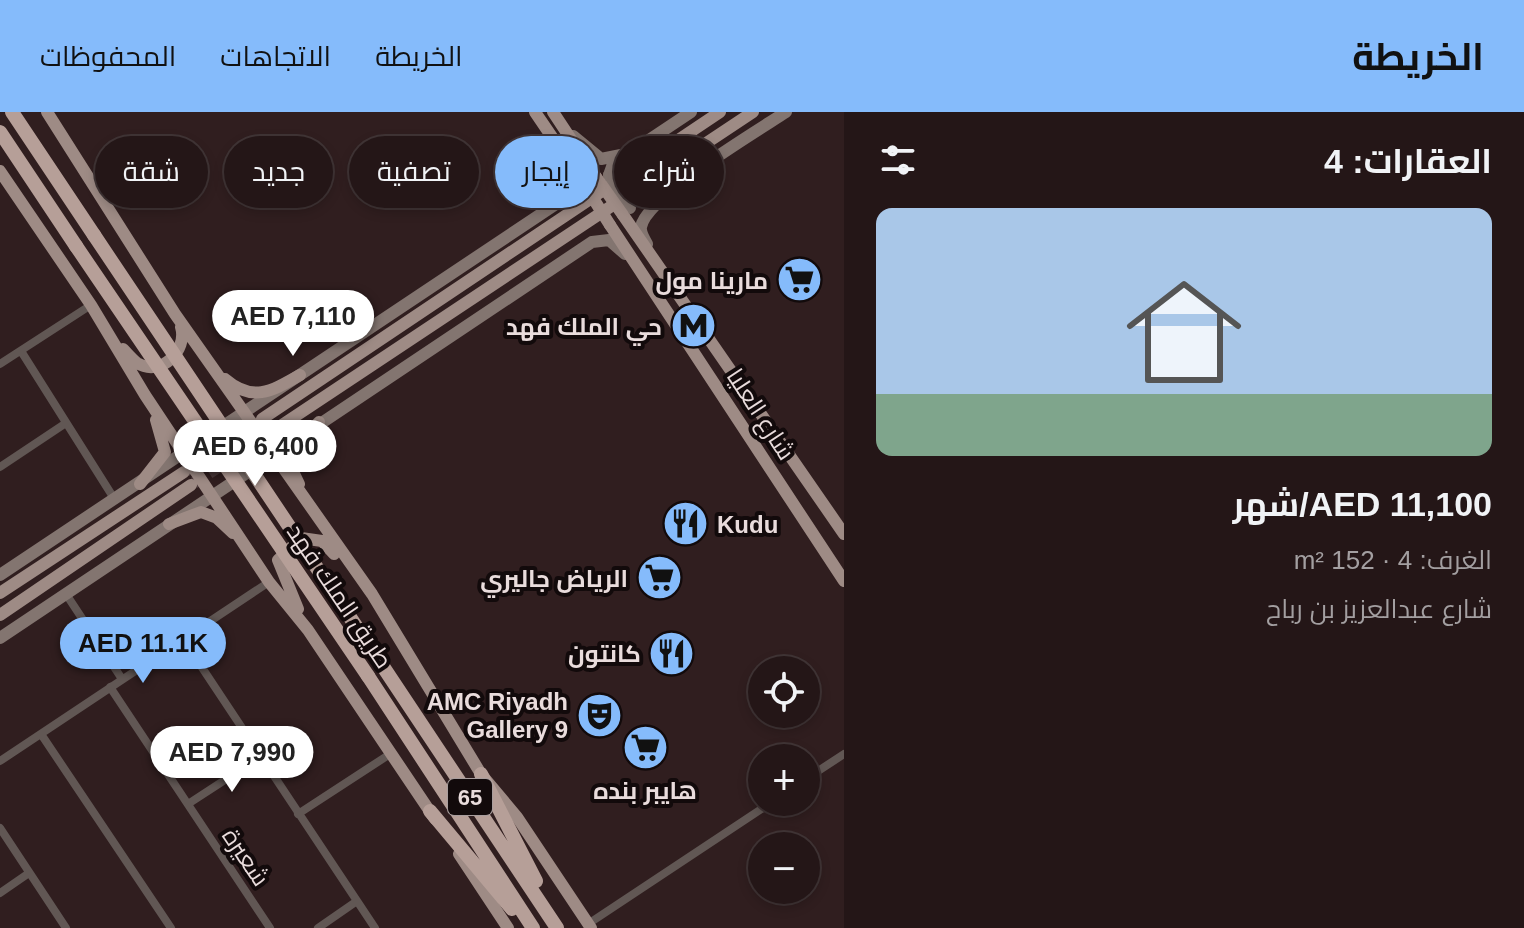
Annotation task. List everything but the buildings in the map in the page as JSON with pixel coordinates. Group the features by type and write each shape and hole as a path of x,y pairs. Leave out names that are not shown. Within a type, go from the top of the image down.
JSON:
{"highway":[{"name":"طريق الملك فهد","path":"12,112 558,928"},
{"name":"طريق الملك فهد","path":"0,132 368,676 530,928"},
{"path":"481,774 558,928"},
{"path":"430,811 530,928"}],"main road":[{"path":"47,112 175,314 367,588 481,774 517,817 589,926"},
{"name":"شارع العليا","path":"535,112 844,581"},
{"path":"262,419 720,112"},
{"path":"273,431 753,112"},
{"name":"شارع العليا","path":"556,118 627,211 660,268 842,535"},
{"path":"0,171 91,305 145,395 213,493 269,582 308,630 508,928"},
{"path":"109,335 138,363 157,365 175,356 184,338 175,314"},
{"path":"210,365 250,395 265,394 300,375"},
{"path":"140,484 165,452 164,439 145,395"},
{"path":"312,512 289,463 289,454 319,422"},
{"path":"0,593 184,472"},
{"path":"0,615 191,485"},
{"path":"169,524 201,512 209,514 248,549"},
{"path":"308,630 278,568 278,560 289,546 301,538 322,541 367,588"},
{"path":"818,541 840,567 844,567"}],"street":[{"path":"654,136 676,116 691,112"},
{"path":"724,154 786,112"},
{"path":"556,118 591,155 601,159 614,156"},
{"path":"0,575 140,484 565,196 569,185 546,129"},
{"path":"602,176 614,163"},
{"path":"627,211 638,208"},
{"path":"653,208 645,218 641,232 660,268"},
{"path":"0,638 592,242 609,240 644,275"},
{"path":"0,364 91,305"},
{"path":"21,351 115,500"},
{"path":"0,467 66,423"},
{"path":"0,761 269,582"},
{"path":"66,594 122,679"},
{"path":"183,639 375,928"},
{"name":"شعيرة","path":"110,687 270,928"},
{"path":"41,734 171,928"},
{"path":"298,814 390,754"},
{"path":"820,770 844,754"},
{"path":"188,804 260,757"},
{"path":"589,926 751,816"},
{"path":"0,828 66,928"},
{"path":"0,893 29,873"},
{"path":"318,928 357,901"}],"tunnel":[{"path":"186,471 260,421"},
{"path":"194,483 273,431"}],"place":[{"name":"مارينا مول","path":"799,280"},
{"name":"حي الملك فهد","path":"693,326"},
{"name":"Kudu","path":"686,524"},
{"name":"الرياض جاليري","path":"659,578"},
{"name":"كانتون","path":"672,653"},
{"name":"AMC Riyadh Gallery 9","path":"599,715"},
{"name":"هايبر بنده","path":"645,748"}]}
